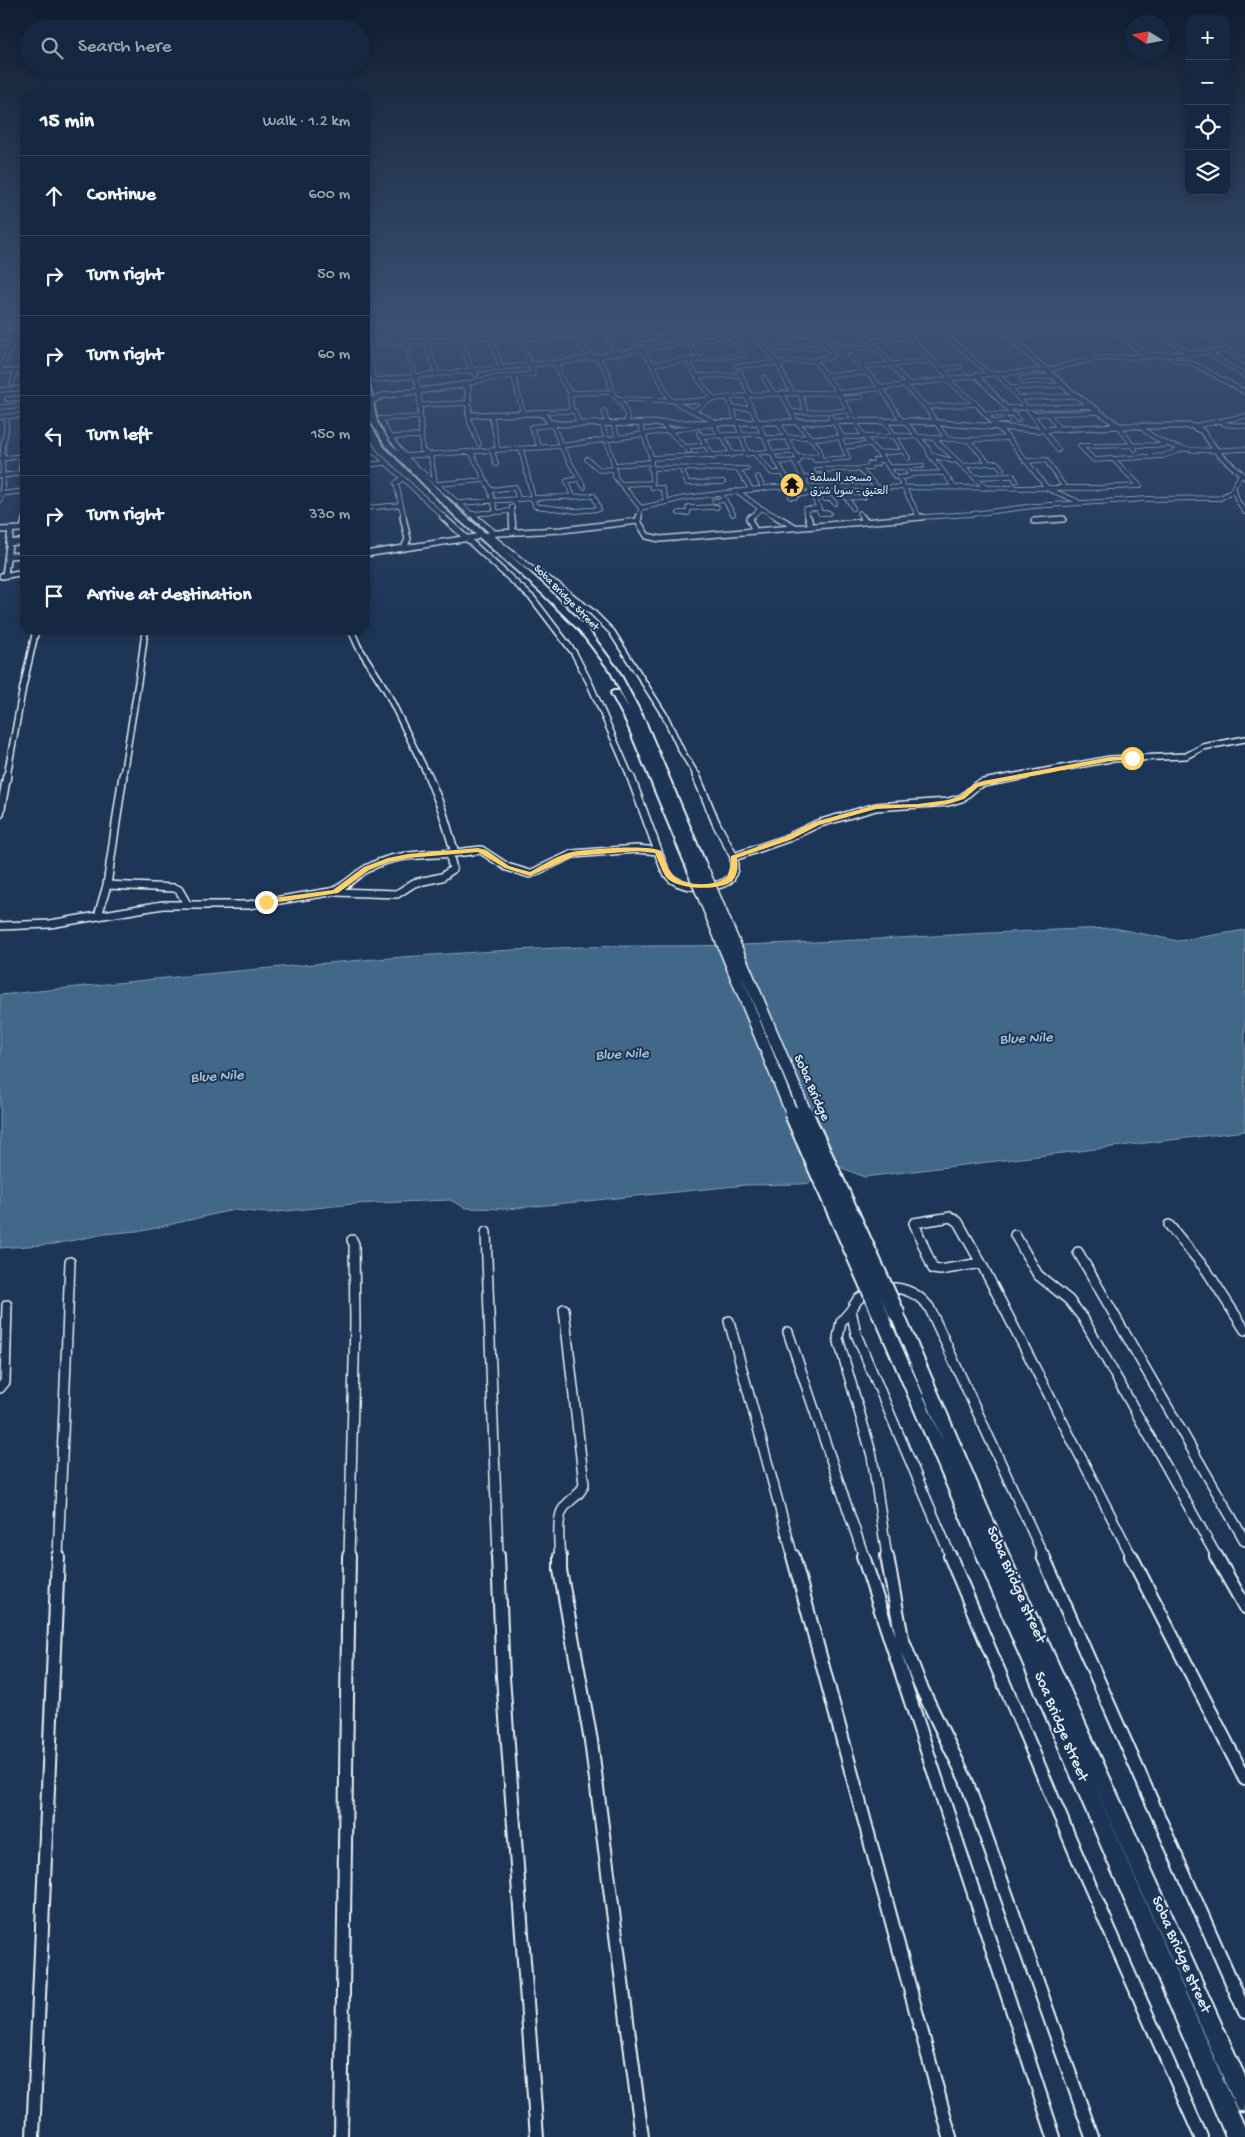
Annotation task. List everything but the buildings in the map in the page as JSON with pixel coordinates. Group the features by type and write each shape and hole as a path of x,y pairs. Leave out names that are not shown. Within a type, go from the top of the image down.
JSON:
{"highway":[{"name":"Soba Bridge Street","path":"374,421 373,438 402,473 482,536 572,628 600,666 630,721 699,872"},
{"name":"Soba Bridge","path":"699,872 799,1131 889,1316"},
{"name":"Soba Bridge street","path":"889,1316 982,1513 1245,2101"},
{"name":"Soa Bridge street","path":"889,1316 1237,2137"}],"street":[{"path":"0,500 3,443 9,425 6,421"},
{"path":"373,438 404,456 471,514 482,536 491,562 533,599 574,653 622,756 658,851 670,876 679,883 691,886 720,884 729,880 734,869 734,857 716,823 694,770 680,750 666,716 612,632 592,612 560,588 482,536 402,479 384,463 373,451 373,438 380,421"},
{"path":"420,421 422,450 431,457 436,483"},
{"path":"470,421 479,444"},
{"path":"492,421 498,450"},
{"path":"528,421 540,448"},
{"path":"536,421 552,424 903,421 1046,430 1217,424 1245,426"},
{"path":"549,421 584,487"},
{"path":"606,421 606,438 614,467 614,475 641,508 638,521 648,536 657,539 968,514 1050,505 1220,498 1226,496 1243,476 1215,449 1204,432 1195,426"},
{"path":"710,421 714,423 732,455"},
{"path":"778,421 794,452 820,513 829,513"},
{"path":"796,421 819,448 820,458"},
{"path":"776,462 814,458 848,458 841,438 832,421"},
{"path":"885,421 908,458"},
{"path":"903,421 920,438 954,487"},
{"path":"992,422 1002,421"},
{"path":"1038,421 1058,450"},
{"path":"1053,421 1060,430"},
{"path":"1111,421 1130,438 1139,458"},
{"path":"1217,424 1228,421"},
{"path":"662,422 669,432 689,451 682,452"},
{"path":"681,422 695,428 701,436 711,457 714,470 730,492"},
{"path":"736,422 748,454"},
{"path":"756,422 771,453 791,486"},
{"path":"854,422 884,460 895,478"},
{"path":"934,422 946,440"},
{"path":"992,422 1008,438 1050,492 1074,500 1100,502"},
{"path":"404,456 561,446 606,438 669,432 714,423"},
{"path":"607,424 618,438"},
{"path":"640,424 651,460 650,468 653,488 662,488 667,502"},
{"path":"1140,426 1149,435 1169,445 1184,449 1245,449"},
{"path":"701,436 741,435 787,438 841,438 894,436 946,440 1008,438"},
{"path":"373,438 421,436"},
{"path":"373,438 384,463"},
{"path":"934,439 956,462 986,488"},
{"path":"968,440 989,463"},
{"path":"843,447 870,444"},
{"path":"686,447 706,445"},
{"path":"1169,445 1080,446 1093,460 1139,458 1169,454 1184,449"},
{"path":"459,503 533,498 594,496 599,509 576,511 535,506 533,498 521,449"},
{"path":"492,450 496,464"},
{"path":"878,453 904,451"},
{"path":"471,452 490,490 496,512"},
{"path":"587,459 599,470 651,460 794,452"},
{"path":"754,453 773,473 801,472"},
{"path":"930,455 956,462"},
{"path":"2,458 20,456"},
{"path":"726,456 750,489"},
{"path":"814,458 824,487"},
{"path":"641,508 684,498 784,486 1065,488 1140,486 1113,459"},
{"path":"817,470 870,468 868,464 877,464 875,460 884,460"},
{"path":"1025,460 1046,460 1065,488"},
{"path":"962,466 996,462 1002,468"},
{"path":"370,464 384,463"},
{"path":"889,467 922,466"},
{"path":"904,467 924,487"},
{"path":"650,468 682,470 747,469"},
{"path":"859,469 877,487"},
{"path":"682,470 687,483 723,482"},
{"path":"2,476 20,473"},
{"path":"919,517 899,478 910,476 911,474 944,473"},
{"path":"804,478 820,476"},
{"path":"974,477 1012,476 1016,481"},
{"path":"758,477 763,488"},
{"path":"402,479 396,484 408,539 404,548"},
{"path":"573,497 567,480 579,479"},
{"path":"784,486 780,480 787,479"},
{"path":"436,483 484,480"},
{"path":"620,484 652,484"},
{"path":"840,486 853,508"},
{"path":"846,498 864,497 859,486"},
{"path":"490,490 515,487 518,499"},
{"path":"1234,488 1236,500 1245,512"},
{"path":"737,491 761,508 796,527"},
{"path":"1,494 20,492"},
{"path":"721,494 733,514"},
{"path":"791,497 796,497 797,494 823,494 825,499 831,499 834,503"},
{"path":"688,508 719,509 710,495"},
{"path":"678,513 688,513 684,498"},
{"path":"511,500 512,532"},
{"path":"714,501 725,500"},
{"path":"370,508 401,505"},
{"path":"1034,521 1063,519 1050,505"},
{"path":"755,531 749,519 761,508"},
{"path":"810,526 805,509 818,508"},
{"path":"471,514 512,511"},
{"path":"576,511 580,528"},
{"path":"859,513 865,521"},
{"path":"370,553 512,532 580,528 638,521"},
{"path":"0,530 20,529"},
{"path":"11,530 7,541 8,556 2,576 20,573"},
{"path":"7,541 20,541"},
{"path":"8,556 20,555"},
{"path":"0,814 23,687 35,635"},
{"path":"98,916 107,885 134,700 140,679 144,635"},
{"path":"0,926 42,925 136,908 187,904 248,905 335,892 400,893 414,883 439,878 452,872 454,869 446,820 433,784 385,688 353,635"},
{"path":"734,857 788,838 817,824 867,809 948,802 962,798 976,786 983,783 1110,759 1186,756 1203,747 1245,739"},
{"path":"335,892 366,868 381,862 408,856 481,850 503,865 530,874 573,854 637,849 658,851"},
{"path":"107,885 175,888 179,890 187,904"},
{"path":"980,1263 940,1270 933,1269 914,1223 954,1217 980,1263 1245,1779"},
{"path":"1169,1225 1207,1271 1245,1330"},
{"path":"486,1232 503,1677 537,2137"},
{"path":"1015,1235 1038,1275 1069,1300 1083,1318 1245,1608"},
{"path":"341,2137 346,1692 355,1324 354,1244 352,1240"},
{"path":"1078,1252 1245,1541"},
{"path":"33,2137 70,1262"},
{"path":"1092,2137 972,1796 943,1730 920,1685 902,1638 894,1601 872,1456 838,1338 838,1328 842,1318 851,1310 858,1299 866,1294 894,1287 911,1291 929,1307 1057,1586 1245,2012"},
{"path":"0,1388 5,1382 7,1305"},
{"path":"564,1309 584,1484 581,1493 568,1503 561,1512 559,1536 560,1570 591,1741 642,2137"},
{"path":"851,1310 856,1334 1080,1863 1201,2137"},
{"path":"729,1320 950,2137"},
{"path":"788,1332 1054,2137"}],"water":[{"name":"Blue Nile","path":"1114,928 1178,941 1245,930 1245,1131 864,1177 835,1165 810,1183 746,1185 507,1209 466,1208 450,1200 353,1204 268,1213 232,1210 147,1230 105,1234 55,1244 0,1248 0,995 290,966 509,950 767,944"}],"place":[{"name":"مسجد السلمة العتيق - سوبا شرق","path":"792,485"}],"route":[{"path":"266,902 335,892 366,868 388,860 408,856 461,853 478,850 481,850 507,867 530,874 573,854 637,849 658,851 664,867 670,876 679,883 696,886 720,884 729,880 732,876 735,866 734,857 788,838 809,826 876,807 918,806 948,802 962,798 976,786 983,783 1092,762 1132,758"}]}
